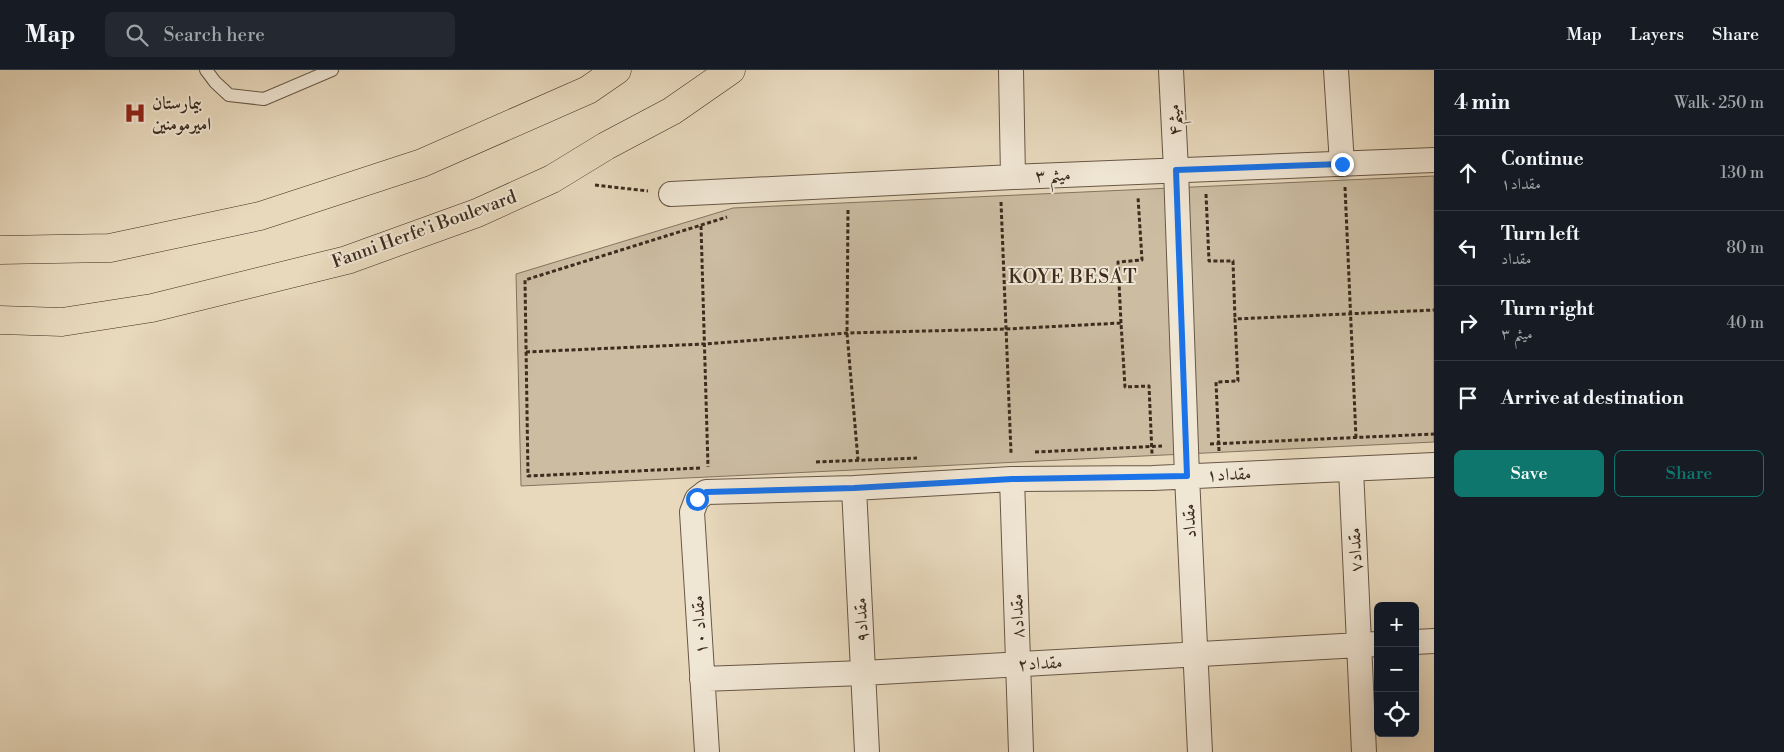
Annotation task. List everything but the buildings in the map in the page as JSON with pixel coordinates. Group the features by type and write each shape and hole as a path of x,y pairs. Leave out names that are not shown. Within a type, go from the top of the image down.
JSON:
{"main road":[{"path":"0,250 110,248 260,216 422,162 588,90 617,70"},
{"name":"Fanni Herfe'i Boulevard","path":"0,320 62,322 152,308 347,260 477,214 552,179 606,146 672,111 731,70"}],"street":[{"path":"1011,70 1013,177"},
{"name":"میثم۴","path":"1171,70 1176,170"},
{"path":"1336,70 1342,164"},
{"name":"میثم ۳","path":"671,194 1013,177 1434,160"},
{"name":"مقداد","path":"1176,170 1187,476 1200,752"},
{"name":"مقداد۱","path":"697,499 706,492 854,488 1012,479 1153,478 1434,465"},
{"name":"مقداد۷","path":"1352,469 1369,645 1364,752"},
{"name":"مقداد۸","path":"1012,479 1021,752"},
{"name":"مقداد۹","path":"854,488 866,752"},
{"name":"مقداد ۱۰","path":"697,499 692,512 707,752"},
{"path":"1419,642 1434,641"},
{"name":"مقداد۲","path":"702,679 863,673 1369,645"}],"lane":[{"path":"206,70 228,95 264,99 332,70"}],"path":[{"path":"1137,172 1142,260 1118,262 1121,323 1125,387 1149,386 1153,478"},
{"path":"552,179 671,194"},
{"path":"1335,187 1345,186 1356,438"},
{"path":"1177,194 1206,193 1209,261 1233,261 1238,381 1216,382 1220,475"},
{"path":"1128,197 1138,196"},
{"path":"1011,202 1001,202 1011,453"},
{"path":"839,210 848,209 847,333 858,460"},
{"path":"717,467 528,476 525,280 734,215"},
{"path":"701,225 708,467"},
{"path":"1235,320 1434,310"},
{"path":"526,352 704,344 847,333 1006,329 1121,323"},
{"path":"1030,452 1434,434"},
{"path":"1002,454 1020,453"},
{"path":"811,463 925,457"}],"shaded area":[{"path":"1434,176 1434,442 521,486 516,274 733,208"}],"place":[{"name":"بیمارستان امیرمومنین","path":"135,113"}],"district":[{"name":"KOYE BESAT","path":"1073,276"}],"route":[{"path":"697,499 706,492 854,488 1012,479 1187,476 1176,170 1342,164"}]}
